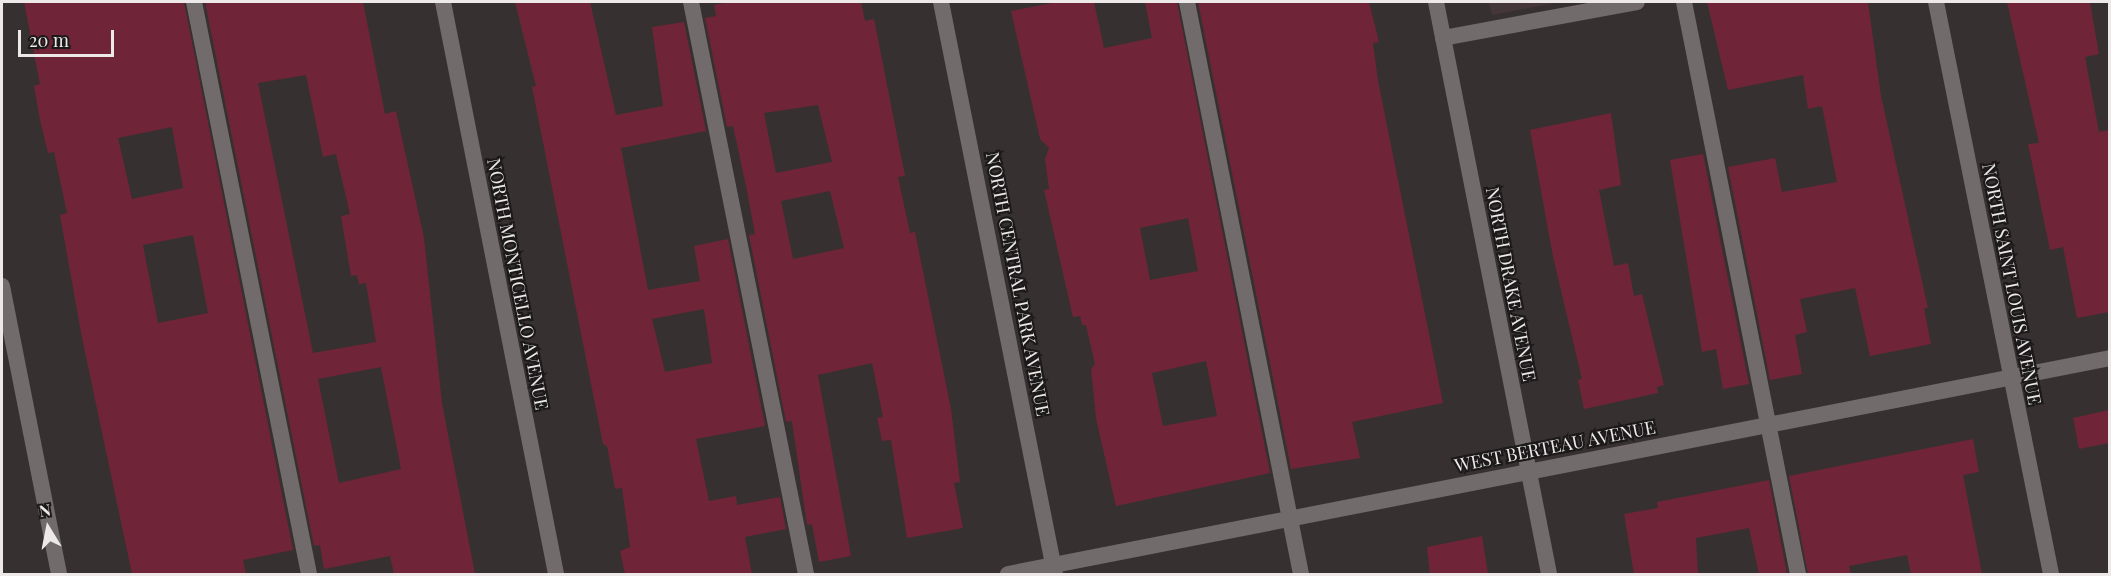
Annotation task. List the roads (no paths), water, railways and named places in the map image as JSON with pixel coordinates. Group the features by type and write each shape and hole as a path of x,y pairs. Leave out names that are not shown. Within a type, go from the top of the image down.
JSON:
{"street":[{"path":"194,2 309,574"},
{"name":"NORTH MONTICELLO AVENUE","path":"443,2 556,574"},
{"path":"690,2 806,574"},
{"name":"NORTH CENTRAL PARK AVENUE","path":"941,2 1054,570"},
{"path":"1187,2 1301,574"},
{"name":"NORTH DRAKE AVENUE","path":"1436,2 1549,574"},
{"path":"1443,38 1637,2"},
{"path":"1684,2 1798,574"},
{"name":"NORTH SAINT LOUIS AVENUE","path":"1936,2 2051,574"},
{"path":"2,286 59,574"},
{"name":"WEST BERTEAU AVENUE","path":"1008,574 1054,570 1290,519 2109,358"}]}
